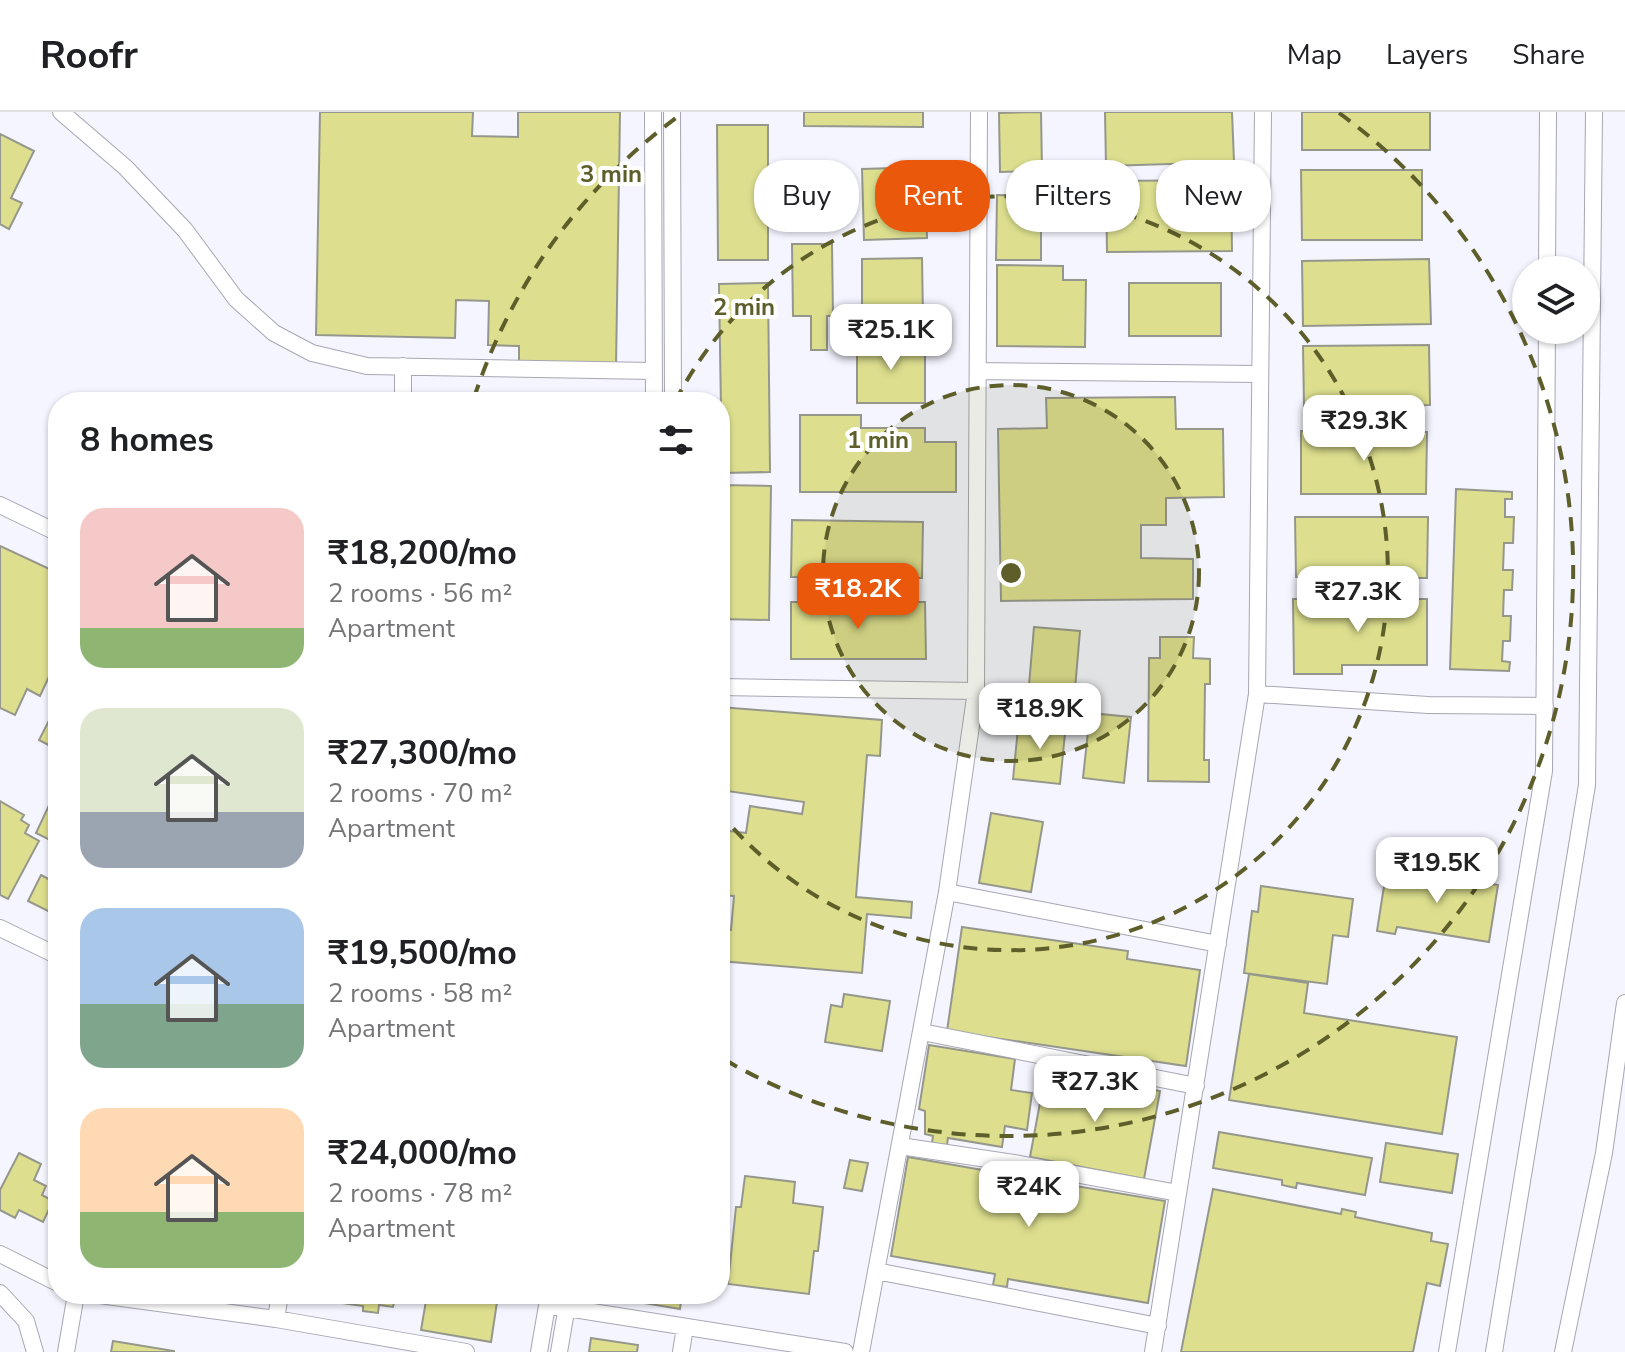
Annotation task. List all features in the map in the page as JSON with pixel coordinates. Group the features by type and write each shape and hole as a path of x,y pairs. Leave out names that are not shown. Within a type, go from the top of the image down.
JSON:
{"street":[{"path":"61,112 125,167 185,230 236,299 274,333 312,353 367,366 654,371"},
{"path":"653,112 654,392"},
{"path":"672,112 673,392"},
{"path":"861,1352 947,892 976,691 979,112"},
{"path":"1153,1352 1257,694 1263,112"},
{"path":"1547,256 1548,112"},
{"path":"1494,1352 1587,785 1594,112"},
{"path":"1447,1352 1544,771 1547,344"},
{"path":"403,366 403,392"},
{"path":"978,371 1260,374"},
{"path":"0,505 48,528"},
{"path":"730,687 976,691"},
{"path":"1257,694 1428,705 1545,706"},
{"path":"947,892 1218,944"},
{"path":"0,928 48,951"},
{"path":"1563,1352 1604,1153 1625,1003"},
{"path":"922,1032 1196,1086"},
{"path":"900,1146 1178,1193"},
{"path":"0,1254 48,1278"},
{"path":"876,1271 1158,1326"},
{"path":"0,1293 26,1321 35,1352"},
{"path":"66,1352 74,1304"},
{"path":"166,1304 276,1319 466,1352"},
{"path":"276,1319 278,1304"},
{"path":"539,1352 547,1304"},
{"path":"559,1352 567,1304"},
{"path":"582,1304 685,1327 845,1352"},
{"path":"681,1352 685,1327"}],"building":[{"path":"320,112 473,112 472,136 518,137 518,112 620,112 616,367 519,365 519,346 488,345 489,301 456,300 455,338 316,335"},
{"path":"804,112 923,112 923,127 804,126"},
{"path":"1041,112 1042,160 1006,160 1006,172 1000,172 999,113"},
{"path":"1105,112 1232,112 1234,160 1156,160 1156,164 1140,165 1140,160 1106,160"},
{"path":"1302,112 1430,112 1430,150 1302,150"},
{"path":"717,125 768,125 768,160 754,160 754,232 768,232 768,260 718,260"},
{"path":"0,134 34,151 11,198 22,203 9,229 0,224"},
{"path":"862,169 875,169 875,232 927,232 927,238 864,240"},
{"path":"1301,170 1422,170 1422,240 1302,240"},
{"path":"1140,181 1156,181 1156,232 1232,232 1232,251 1107,252 1107,232 1140,232"},
{"path":"997,195 1006,195 1006,232 1041,232 1041,260 996,260"},
{"path":"792,244 832,244 833,316 827,316 827,350 811,350 811,316 793,316"},
{"path":"922,258 923,317 862,318 862,259"},
{"path":"1429,259 1431,324 1303,326 1302,261"},
{"path":"997,265 1063,266 1063,280 1086,280 1085,347 997,346"},
{"path":"768,283 770,472 730,473 730,392 721,392 719,284"},
{"path":"1129,283 1221,283 1221,336 1129,336"},
{"path":"857,342 925,342 925,403 857,403"},
{"path":"1429,345 1430,405 1304,406 1303,346"},
{"path":"1175,397 1176,429 1223,429 1224,497 1166,498 1166,525 1141,525 1141,558 1193,559 1193,599 1001,601 998,429 1047,428 1046,398"},
{"path":"800,415 861,415 861,428 925,428 925,442 956,442 956,492 800,492"},
{"path":"1301,431 1427,432 1426,494 1301,494"},
{"path":"730,485 771,486 769,620 730,619"},
{"path":"1456,489 1512,492 1512,499 1505,499 1505,517 1514,517 1513,543 1504,543 1503,570 1513,570 1512,590 1504,590 1503,616 1511,616 1510,641 1503,641 1502,661 1510,662 1509,671 1450,669"},
{"path":"1295,517 1428,517 1427,578 1296,577"},
{"path":"792,520 923,522 922,578 791,577"},
{"path":"0,546 48,568 48,679 40,696 27,689 15,715 0,708"},
{"path":"1293,599 1427,599 1427,665 1342,665 1342,674 1294,674"},
{"path":"791,602 925,602 926,659 791,659"},
{"path":"1034,627 1080,631 1075,689 1029,685"},
{"path":"1160,637 1194,637 1193,658 1210,659 1210,684 1205,684 1204,760 1209,760 1209,782 1148,781 1149,658 1160,658"},
{"path":"730,708 882,720 880,756 867,755 856,897 912,902 911,918 867,914 862,973 730,962 734,896 730,896 730,831 746,833 750,806 802,814 804,802 730,791"},
{"path":"1090,713 1131,717 1124,783 1083,778"},
{"path":"1019,718 1066,723 1060,784 1013,779"},
{"path":"48,722 48,745 39,740"},
{"path":"0,801 24,815 21,820 29,825 25,833 39,841 8,899 0,895"},
{"path":"48,807 48,839 36,833"},
{"path":"991,813 1043,822 1031,892 979,883"},
{"path":"1387,867 1498,885 1489,942 1397,927 1395,934 1377,931"},
{"path":"41,875 48,879 48,911 28,901"},
{"path":"1261,886 1353,899 1348,937 1333,935 1327,984 1244,973 1252,911 1258,912"},
{"path":"962,927 1128,951 1127,959 1200,970 1186,1066 947,1031"},
{"path":"1249,974 1308,983 1304,1013 1457,1037 1442,1134 1229,1100"},
{"path":"844,994 890,1001 882,1051 825,1042 831,1005 842,1007"},
{"path":"929,1045 1015,1059 1011,1090 1032,1093 1027,1130 1005,1126 1002,1147 948,1138 947,1145 932,1143 933,1136 925,1134 925,1111 919,1109"},
{"path":"1046,1070 1160,1091 1144,1179 1030,1157"},
{"path":"1219,1132 1372,1158 1365,1195 1297,1183 1296,1188 1282,1185 1282,1180 1213,1168"},
{"path":"1386,1143 1458,1154 1452,1193 1380,1182"},
{"path":"19,1153 41,1164 34,1180 46,1186 42,1195 48,1198 48,1212 43,1222 19,1210 15,1218 0,1210 0,1190"},
{"path":"908,1157 1017,1176 1019,1165 1042,1169 1040,1180 1165,1201 1148,1303 1008,1279 1007,1287 993,1285 995,1274 891,1256"},
{"path":"850,1160 868,1163 862,1191 844,1188"},
{"path":"745,1176 795,1182 793,1203 823,1207 809,1294 730,1284 736,1207 741,1207"},
{"path":"1213,1189 1341,1214 1342,1209 1356,1212 1355,1217 1432,1233 1431,1241 1448,1244 1440,1286 1427,1283 1413,1352 1181,1352"},
{"path":"349,1304 394,1304 393,1307 379,1305 378,1313 363,1311 363,1306"},
{"path":"425,1304 497,1304 491,1342 421,1330"},
{"path":"650,1304 681,1304 680,1309"},
{"path":"591,1338 638,1345 637,1352 589,1352"},
{"path":"113,1341 174,1351 174,1352 111,1352"}]}
